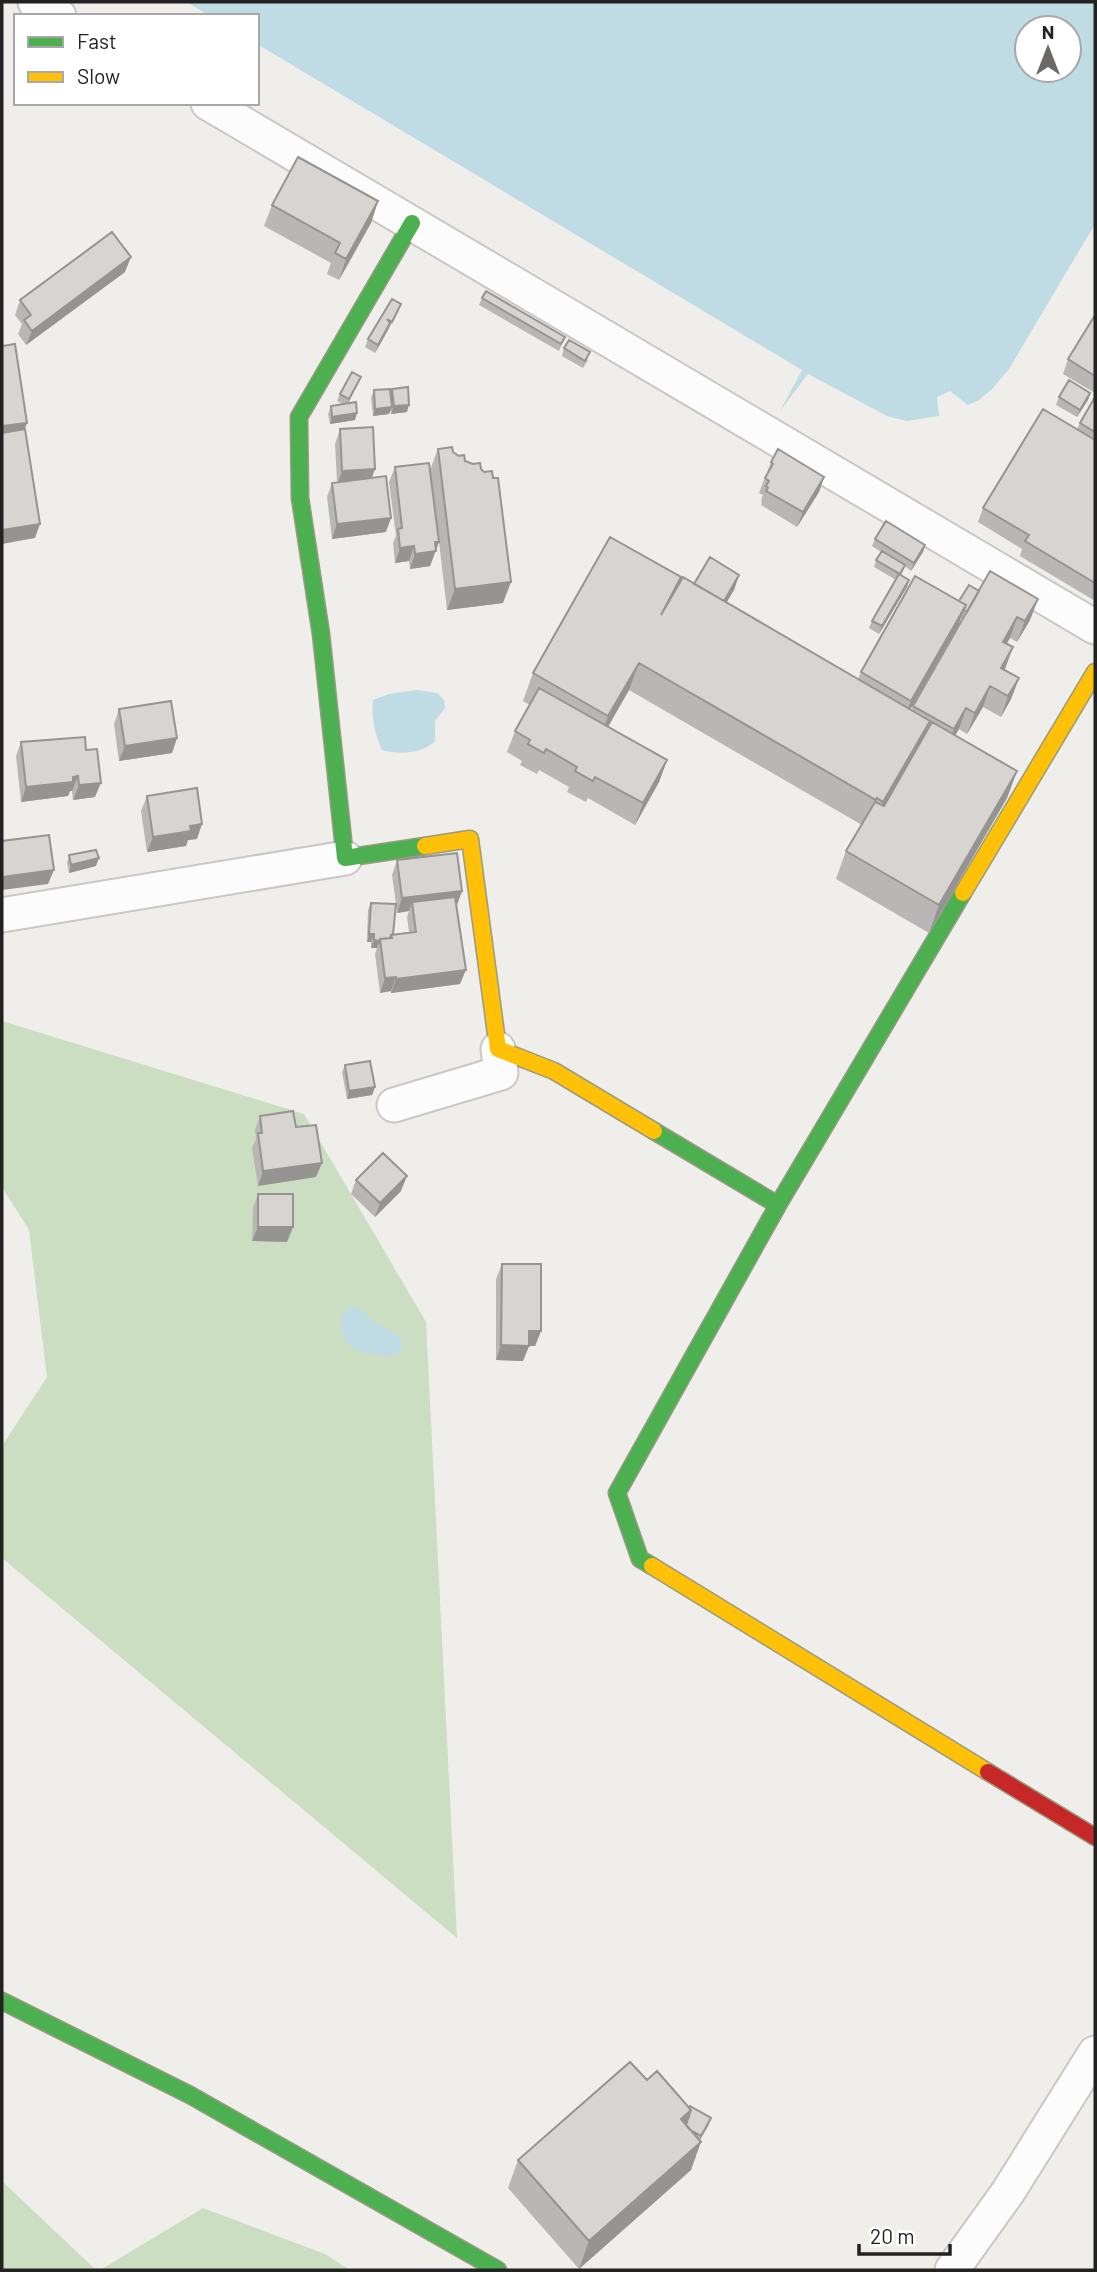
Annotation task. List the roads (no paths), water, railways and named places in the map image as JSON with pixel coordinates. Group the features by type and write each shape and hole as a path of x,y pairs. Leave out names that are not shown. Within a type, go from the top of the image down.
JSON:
{"street":[{"path":"35,2 56,14"},
{"path":"211,105 1095,626"},
{"path":"345,858 321,634 300,498 299,417 412,223"},
{"path":"1095,672 778,1205 617,1493 640,1559 1095,1837"},
{"path":"2,915 470,839 500,1073 394,1105"},
{"path":"498,1049 555,1071 778,1205"},
{"path":"2,2001 190,2095 498,2270"},
{"path":"952,2270 1008,2192 1095,2053"}],"water":[{"path":"187,2 1095,2 1095,224 1009,369 993,388 968,405 950,391 937,397 939,416 906,421 887,416 808,374 780,411 802,370 259,45 259,14 207,14"},
{"path":"417,690 437,693 444,700 445,708 435,721 435,741 424,749 410,752 382,750 374,726 373,700 389,694"},
{"path":"352,1306 364,1311 372,1320 400,1337 403,1348 394,1356 364,1352 349,1344 341,1328 341,1316"}]}
